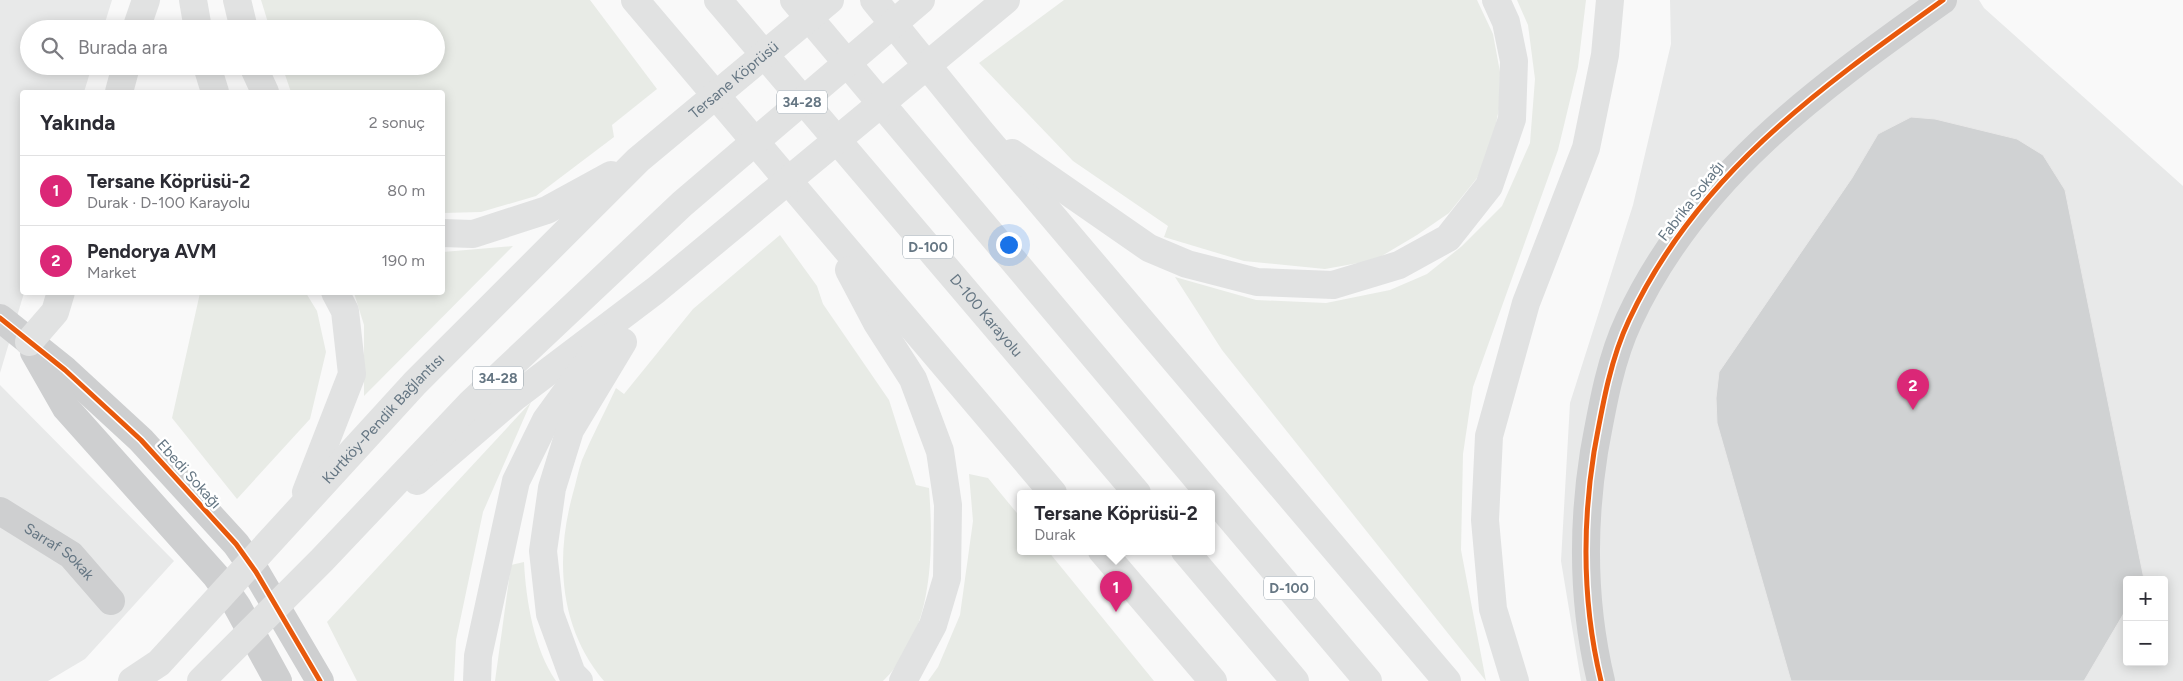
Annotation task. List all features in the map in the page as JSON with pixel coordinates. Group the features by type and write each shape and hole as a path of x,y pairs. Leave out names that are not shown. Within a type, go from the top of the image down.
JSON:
{"highway":[{"path":"139,20 146,0"},
{"path":"192,0 196,20"},
{"path":"236,0 242,20"},
{"path":"635,0 1050,490"},
{"name":"D-100 Karayolu","path":"718,0 1134,490"},
{"name":"D-100","path":"794,0 1207,490"},
{"name":"Tersane Köprüsü","path":"638,160 830,0"},
{"path":"874,0 982,132 1447,681"},
{"name":"34-28","path":"201,681 322,560 471,403 682,204 921,0"},
{"path":"322,560 516,396 656,290 1006,0"},
{"path":"982,132 1149,248 1186,264 1257,282 1332,285 1399,266 1448,238 1489,186 1512,119 1514,61 1506,22 1496,0"},
{"path":"1515,681 1492,609 1484,520 1489,436 1526,303 1586,148 1605,55 1610,0"},
{"path":"120,90 124,75"},
{"path":"210,75 214,90"},
{"path":"257,75 264,90"},
{"path":"445,233 473,234 547,210 638,160"},
{"name":"Kurtköy-Pendik Bağlantısı","path":"132,681 159,663 415,383 638,160"},
{"path":"828,229 876,323 913,379 940,452 948,505 947,578 933,625 903,681"},
{"path":"477,681 478,656 516,482 551,413 594,354 656,290"},
{"path":"579,681 572,674 550,614 543,551 552,488 570,430 656,290"},
{"path":"29,342 55,312 60,295"},
{"path":"298,509 352,374 345,311 337,295"},
{"name":"D-100","path":"1215,500 1368,681"},
{"path":"1105,555 1213,681"},
{"path":"1188,555 1296,681"}],"street":[{"name":"Fabrika Sokağı","path":"1600,681 1586,570 1588,488 1603,404 1628,322 1669,248 1698,207 1735,166 1838,77 1942,0"},
{"name":"Ebedi Sokağı","path":"0,318 65,370 141,440 236,544 256,572 320,681"},
{"path":"29,342 66,408 216,576 237,606 278,681"},
{"name":"Sarraf Sokak","path":"0,511 71,555 111,601"}],"shaded area":[{"path":"0,0 112,0 106,20 20,20 20,75 89,75 85,90 20,90 20,295 23,295 0,373"},
{"path":"261,0 590,0 657,89 612,125 614,137 536,196 481,212 445,213 445,90 290,90 285,75 445,75 445,20 267,20"},
{"path":"1064,0 1477,0 1493,34 1500,72 1499,109 1492,143 1477,178 1449,213 1375,260 1325,269 1244,261 1164,237 1168,226 1073,161 979,63"},
{"path":"1517,0 1586,0 1578,67 1558,150 1473,387 1463,454 1461,550 1486,681 1222,350 1175,277 1256,300 1326,303 1390,290 1427,274 1462,246 1502,206 1530,143 1535,79 1528,25"},
{"path":"1670,0 1979,0 1984,8 2183,186 2183,681 1581,681 1561,561 1570,403 1633,205 1671,44"},
{"path":"780,235 817,286 823,304 889,400 916,485 929,488 931,513 930,565 927,591 921,616 912,640 900,662 883,681 604,681 589,660 578,638 565,592 563,567 567,518 582,460 616,388 624,394 693,309"},
{"path":"513,246 364,396 364,325 355,295 445,295 445,252"},
{"path":"200,295 307,295 317,311 326,352 310,419 237,499 172,418"},
{"path":"0,385 174,561 85,659 48,681 0,681"},
{"path":"531,402 483,512 456,640 454,681 357,681 327,622"},
{"path":"969,474 988,478 1017,513 1017,555 1051,555 1154,681 928,681 938,667 960,615 973,521"},
{"path":"524,562 532,624 542,654 556,681 495,681 511,565"}],"building":[{"path":"1911,117 1935,119 2017,139 2043,155 2065,190 2143,576 2123,576 2123,615 2084,681 1791,681 1717,423 1716,398 1719,372 1852,178 1878,134"}],"cycle path":[{"path":"1601,681 1591,624 1586,567 1590,481 1604,401 1617,351 1629,320 1657,269 1689,222 1725,179 1764,140 1806,103 1850,68 1943,0"},
{"path":"0,318 65,370 141,440 236,544 256,572 320,681"}],"place":[{"name":"Pendorya AVM","path":"1913,410"},
{"name":"Tersane Köprüsü-2","path":"1116,612"}]}
